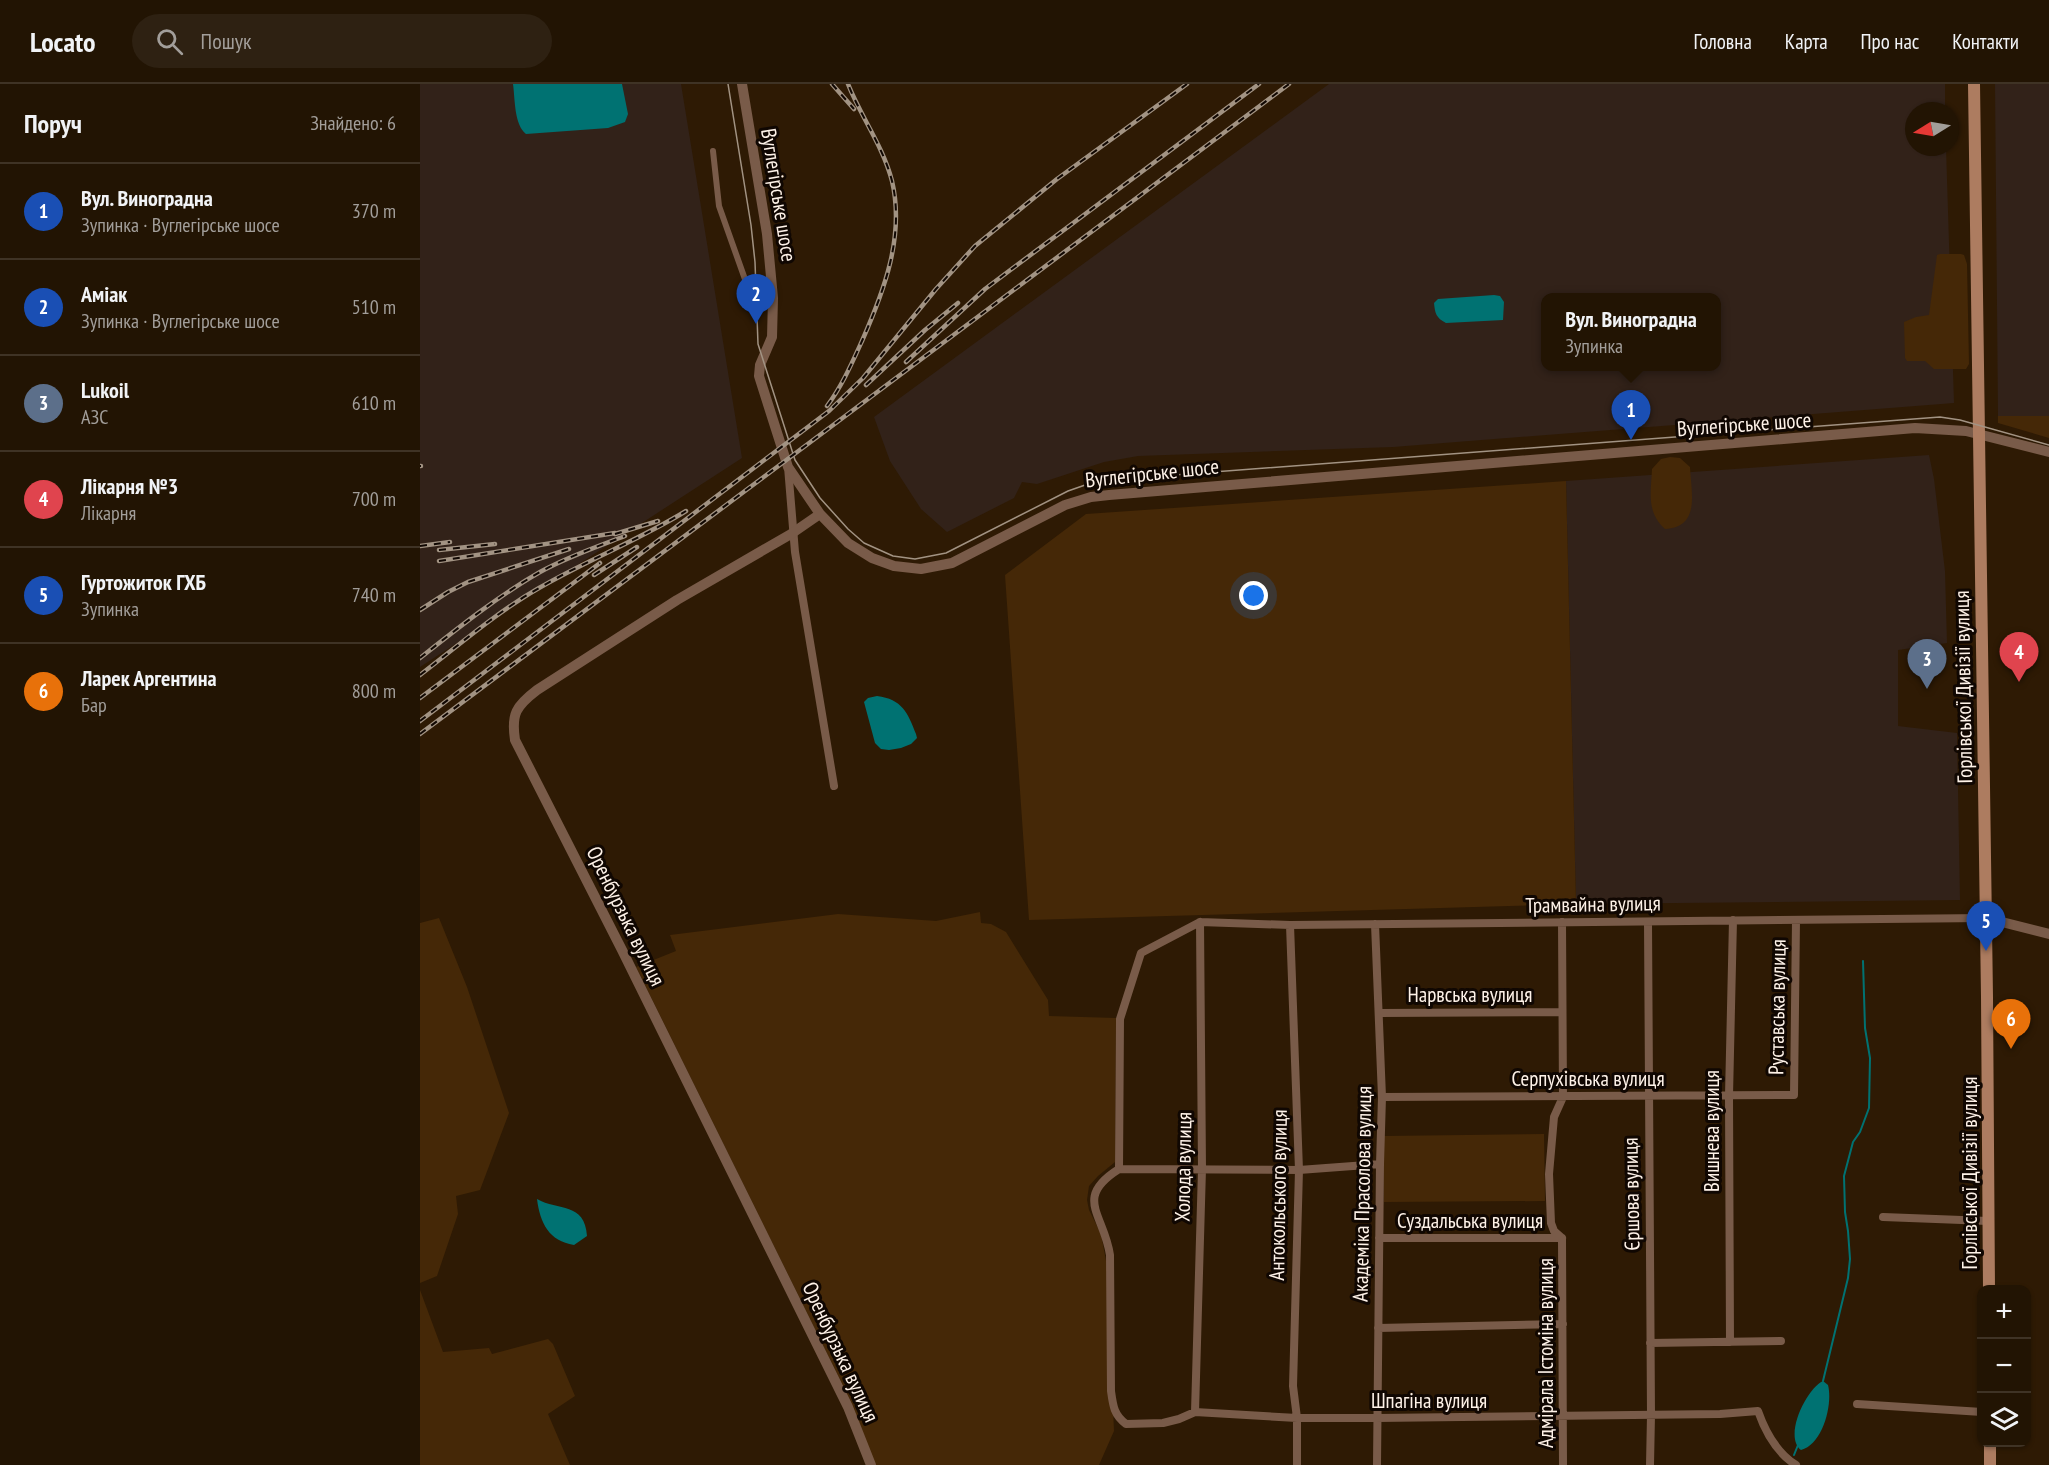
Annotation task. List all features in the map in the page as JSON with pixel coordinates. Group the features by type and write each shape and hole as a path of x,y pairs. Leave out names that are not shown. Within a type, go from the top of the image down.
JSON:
{"main road":[{"name":"Горлівської Дивізії вулиця","path":"1974,84 1989,1285"},
{"path":"1990,1447 1990,1465"}],"street":[{"name":"Вуглегірське шосе","path":"742,84 767,234 773,297 772,337 760,365 759,376 777,436 788,467 820,514 848,543 872,558 894,566 932,568 952,562 1050,512 1091,497 1390,470 1897,430 1952,429 2049,452"},
{"path":"713,151 719,206 752,299"},
{"path":"788,467 792,533 834,786"},
{"name":"Оренбурзька вулиця","path":"820,514 792,533 677,600 537,690 518,708 514,716 513,730 515,740 843,1396 871,1465"},
{"path":"1986,918 2049,934"},
{"name":"Трамвайна вулиця","path":"1200,922 1290,925 1986,918"},
{"name":"Вишнева вулиця","path":"1730,1342 1728,1096 1733,920"},
{"name":"Руставська вулиця","path":"1794,1095 1796,920"},
{"path":"1200,922 1141,953 1120,1019 1119,1169 1299,1170 1380,1164"},
{"name":"Холода вулиця","path":"1195,1412 1202,1169 1200,922"},
{"name":"Адмірала Істоміна вулиця","path":"1562,922 1563,1097 1554,1117 1549,1174 1551,1224 1554,1232 1562,1238 1563,1465"},
{"name":"Єршова вулиця","path":"1648,922 1650,1465"},
{"name":"Академіка Прасолова вулиця","path":"1375,924 1382,1097 1377,1465"},
{"name":"Антокольського вулиця","path":"1290,925 1299,1170 1293,1386 1297,1418 1297,1465"},
{"name":"Нарвська вулиця","path":"1379,1013 1562,1012"},
{"name":"Серпухівська вулиця","path":"1382,1097 1794,1095"},
{"name":"Шпагіна вулиця","path":"1119,1169 1100,1183 1094,1201 1107,1236 1110,1255 1113,1406 1116,1415 1126,1424 1163,1422 1179,1419 1195,1412 1297,1418 1377,1418 1720,1414 1758,1411 1765,1431 1784,1456 1795,1465"},
{"path":"1883,1218 1989,1221"},
{"name":"Суздальська вулиця","path":"1379,1238 1562,1238"},
{"path":"1378,1328 1563,1324"},
{"path":"1650,1343 1781,1341"},
{"path":"1857,1404 1977,1412"}],"shaded area":[{"path":"420,84 681,84 742,458 420,667"},
{"path":"1329,84 1945,84 1945,102 1905,102 1905,156 1946,156 1954,403 1393,447 1138,456 1104,462 1037,484 1022,482 1014,498 947,532 921,509 890,461 874,417"},
{"path":"1995,84 2049,84 2049,416 1998,416"},
{"path":"1937,255 1964,255 1967,264 1969,364 1966,369 1934,369 1925,361 1907,361 1905,358 1904,322 1929,315"},
{"path":"1998,416 2049,416 2049,438 1998,423"},
{"path":"1929,455 1945,571 1947,643 1898,650 1898,726 1957,733 1960,900 1576,904 1566,481"},
{"path":"1680,458 1690,467 1692,497 1689,515 1684,522 1676,527 1665,529 1652,509 1652,469 1661,459"},
{"path":"1566,481 1576,904 1029,920 1005,575 1086,514"},
{"path":"980,912 981,923 991,924 1006,932 1048,1000 1049,1016 1116,1018 1115,1162 1089,1186 1087,1200 1089,1210 1101,1234 1107,1266 1114,1431 1099,1465 875,1465 852,1404 636,967 676,951 670,935 838,914 936,921"},
{"path":"439,918 467,987 509,1113 480,1190 456,1196 458,1214 437,1276 420,1283 420,923"},
{"path":"1544,1134 1545,1201 1384,1202 1384,1136"},
{"path":"420,1290 443,1352 489,1348 492,1354 548,1339 553,1344 575,1396 548,1414 570,1465 420,1465"}],"water":[{"path":"513,84 622,84 628,114 625,122 608,128 526,134 517,118"},
{"path":"1500,296 1504,302 1503,320 1446,323 1438,317 1434,303 1438,299"},
{"path":"877,696 893,700 903,708 917,738 911,744 889,750 881,749 875,743 864,702 868,698"},
{"path":"537,1199 576,1213 585,1225 587,1236 574,1245 558,1240 543,1223"},
{"path":"1823,1381 1828,1385 1829,1393 1825,1422 1815,1440 1801,1450 1796,1443 1795,1434 1799,1413 1810,1393"}],"waterway":[{"path":"1823,1381 1848,1278 1850,1259 1844,1176 1853,1142 1860,1132 1869,1108 1870,1058 1865,1028 1863,961"},
{"path":"1794,1455 1798,1445"}],"tram line":[{"path":"728,84 751,225 755,262 758,344 795,460 820,498 848,529 864,543 893,556 915,559 946,553 1068,491 1108,480 1940,417 1960,420 2049,445"}],"railway":[{"path":"832,84 854,109"},
{"path":"827,406 850,366 878,303 890,263 896,222 892,181 888,168 848,84"},
{"path":"420,721 829,411 863,378 936,289 975,246 1057,179 1187,84"},
{"path":"906,362 985,289 1259,84"},
{"path":"420,734 1289,84"},
{"path":"866,385 925,330 958,303"},
{"path":"420,675 523,597 686,511"},
{"path":"615,534 658,521"},
{"path":"439,561 615,533"},
{"path":"420,658 524,581 571,557 625,536"},
{"path":"420,546 450,542"},
{"path":"439,550 495,544"},
{"path":"594,575 637,547"},
{"path":"420,610 468,582 569,549"},
{"path":"420,698 600,563"}],"place":[{"name":"Аміак","path":"756,324"},
{"name":"Вул. Виноградна","path":"1631,440"},
{"name":"Лікарня №3","path":"2019,682"},
{"name":"Lukoil","path":"1927,689"},
{"name":"Гуртожиток ГХБ","path":"1986,951"},
{"name":"Ларек Аргентина","path":"2011,1049"}]}
